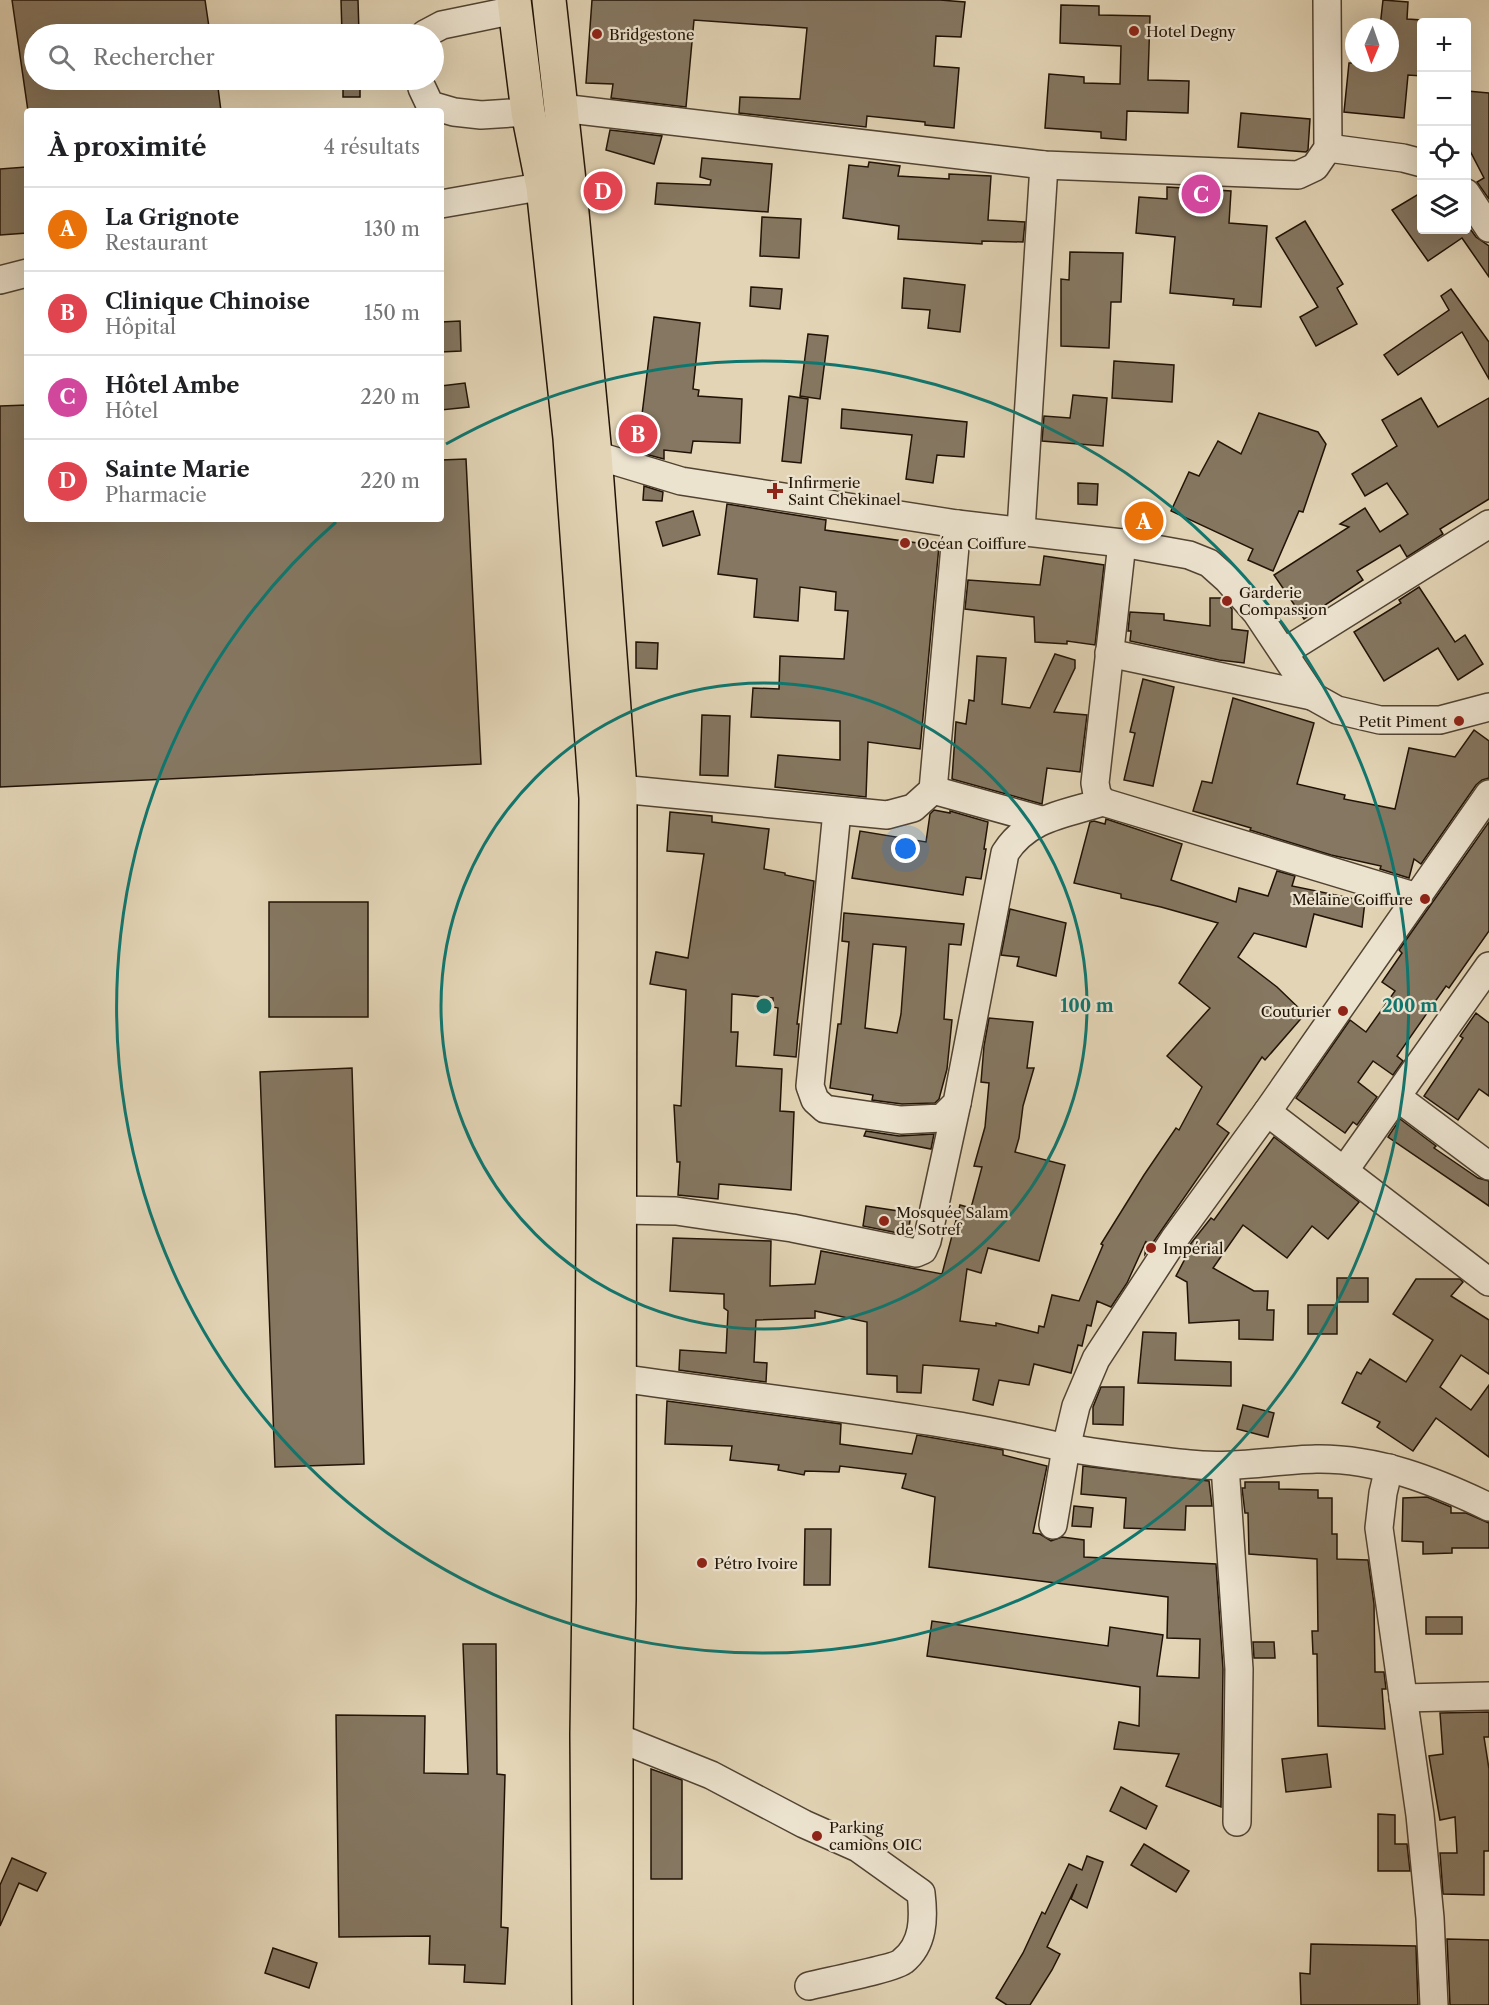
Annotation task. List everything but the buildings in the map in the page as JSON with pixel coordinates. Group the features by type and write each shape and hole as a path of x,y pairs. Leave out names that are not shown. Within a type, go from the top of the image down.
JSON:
{"main road":[{"path":"549,0 561,108 556,184 570,438 596,798 592,1367 602,1736 616,2005"},
{"path":"514,5 528,112 556,184 595,455 620,789 620,1378 589,2005"}],"street":[{"path":"561,108 1044,165 1298,175 1316,167 1328,148 1327,0"},
{"path":"444,24 514,5"},
{"path":"423,90 429,105 440,108"},
{"path":"444,109 481,115 528,112"},
{"path":"1328,148 1417,161"},
{"path":"1021,530 1044,165"},
{"path":"444,203 556,184"},
{"path":"1471,199 1489,228"},
{"path":"0,280 24,274"},
{"path":"595,455 681,481 957,524 1122,543 1189,555 1209,563 1228,580 1256,612 1312,696"},
{"path":"620,789 887,815 913,808 933,790 957,524"},
{"path":"1284,652 1489,524"},
{"path":"1103,802 1097,794 1095,783 1122,543"},
{"path":"1109,653 1312,696 1337,710 1380,720 1440,720 1489,707"},
{"path":"933,790 1041,820"},
{"path":"1053,1525 1066,1448 1076,1406 1096,1359 1176,1238 1489,794"},
{"path":"619,1210 676,1211 792,1228 916,1253 923,1250 927,1241 957,1103 1005,853 1012,842 1041,820 1103,802 1417,897"},
{"path":"837,811 810,1086 815,1100 825,1109 901,1120 942,1118 957,1103"},
{"path":"1344,1171 1489,966"},
{"path":"1397,1097 1489,1166"},
{"path":"1267,1112 1489,1282"},
{"path":"620,1378 970,1428 1066,1448 1192,1465 1225,1466 1317,1459 1356,1462 1389,1468 1452,1489 1489,1507"},
{"path":"1225,1466 1239,1669 1237,1822"},
{"path":"1389,1468 1383,1493 1379,1528 1420,1815 1430,1918 1434,2005"},
{"path":"1403,1698 1489,1696"},
{"path":"602,1736 711,1775 804,1824 858,1848 921,1893 924,1919 918,1943 902,1963 809,1986"}],"place":[{"name":"Hotel Degny","path":"1134,31"},
{"name":"Bridgestone","path":"597,34"},
{"name":"Sainte Marie","path":"603,191"},
{"name":"Hôtel Ambe","path":"1201,194"},
{"name":"Clinique Chinoise","path":"638,434"},
{"name":"Infirmerie Saint Chekinael","path":"775,491"},
{"name":"La Grignote","path":"1144,521"},
{"name":"Océan Coiffure","path":"905,543"},
{"name":"Garderie Compassion","path":"1227,601"},
{"name":"Petit Piment","path":"1459,721"},
{"name":"Melaine Coiffure","path":"1425,899"},
{"name":"Couturier","path":"1343,1011"},
{"name":"Mosquée Salam de Sotref","path":"884,1221"},
{"name":"Impérial","path":"1151,1248"},
{"name":"Pétro Ivoire","path":"702,1563"},
{"name":"Parking camions OIC","path":"817,1836"}]}
